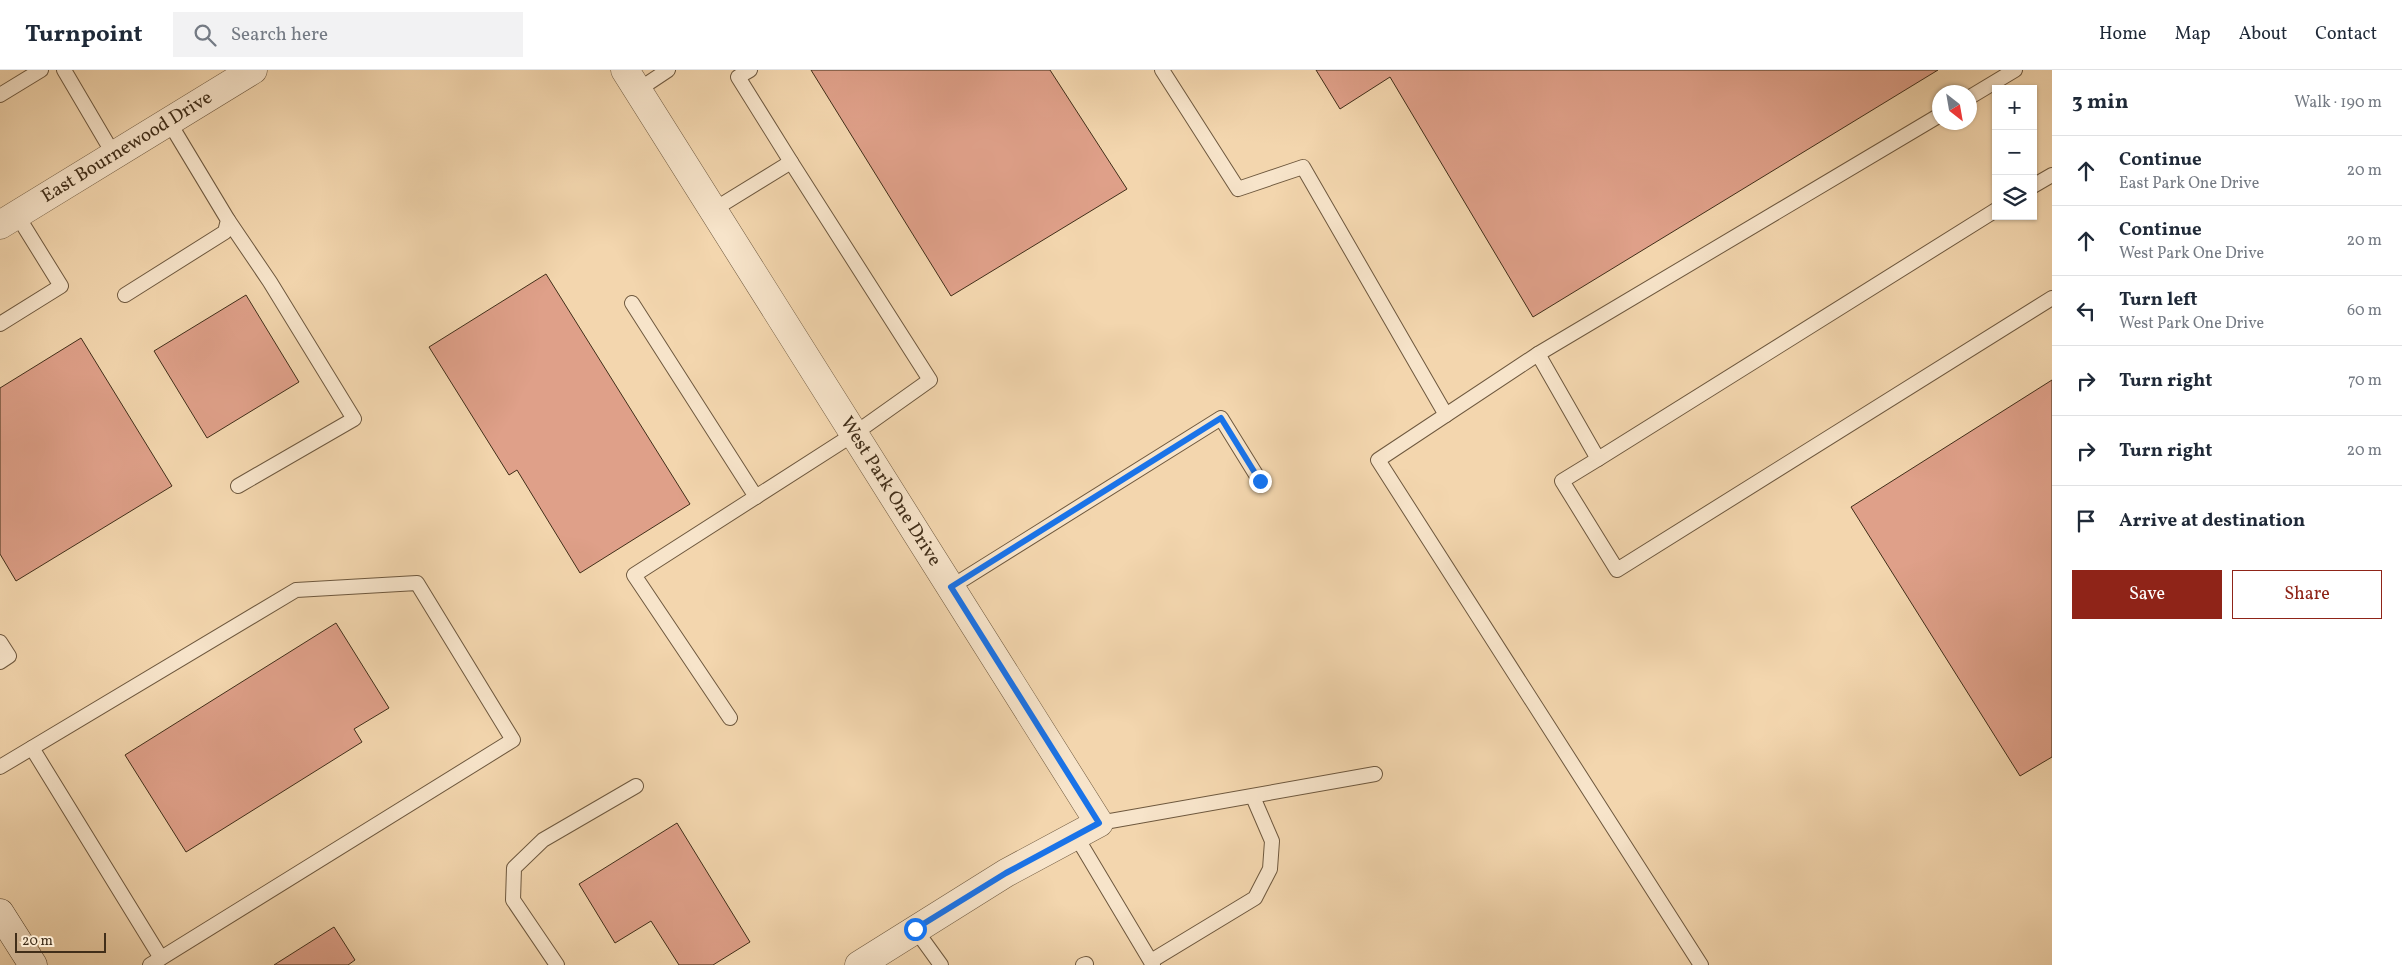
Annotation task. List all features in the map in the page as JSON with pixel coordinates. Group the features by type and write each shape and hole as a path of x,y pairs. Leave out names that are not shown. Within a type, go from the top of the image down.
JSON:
{"street":[{"name":"East Bournewood Drive","path":"8,220 253,70"},
{"name":"West Park One Drive","path":"632,80 951,587 1087,829"},
{"path":"859,965 1006,873 1087,829"},
{"path":"0,913 33,965"}],"lane":[{"path":"0,95 41,70"},
{"path":"64,70 114,155"},
{"path":"632,80 668,70"},
{"path":"730,718 634,575 854,434 930,380 738,77 750,70"},
{"path":"1162,70 1238,189 1303,167 1446,415"},
{"path":"1977,93 2015,70"},
{"path":"1701,965 1378,460 1538,354 1932,120"},
{"path":"169,122 228,220 270,282 354,419 238,486"},
{"path":"713,210 791,162"},
{"path":"2037,184 2052,175"},
{"path":"1992,213 1562,481 1617,570 2052,298"},
{"path":"0,324 61,286 8,220"},
{"path":"125,295 225,232 228,220"},
{"path":"632,303 756,497"},
{"path":"1538,354 1598,459"},
{"path":"951,587 1221,418 1260,481"},
{"path":"0,767 296,590 417,583 513,740 156,962 32,748"},
{"path":"0,642 9,656 0,662"},
{"path":"1253,797 1272,841 1270,869 1255,898 1152,963 1087,829 1253,797 1375,774"},
{"path":"557,965 513,900 514,868 543,840 636,786"},
{"path":"915,929 941,965"}],"building":[{"path":"811,70 1050,70 1127,189 951,296"},
{"path":"1316,70 1938,70 1533,317 1390,77 1340,109"},
{"path":"546,274 690,504 580,573 517,470 509,475 429,347"},
{"path":"246,295 299,382 207,438 154,351"},
{"path":"81,338 172,486 16,581 0,554 0,388"},
{"path":"2052,380 2052,757 2020,776 1851,507"},
{"path":"336,623 389,708 354,729 362,742 186,852 125,755"},
{"path":"677,823 750,942 713,965 679,965 651,921 615,943 579,884"},
{"path":"334,927 355,960 348,965 274,965"}],"route":[{"path":"915,929 1006,873 1099,823 951,587 1221,418 1260,481"}]}
